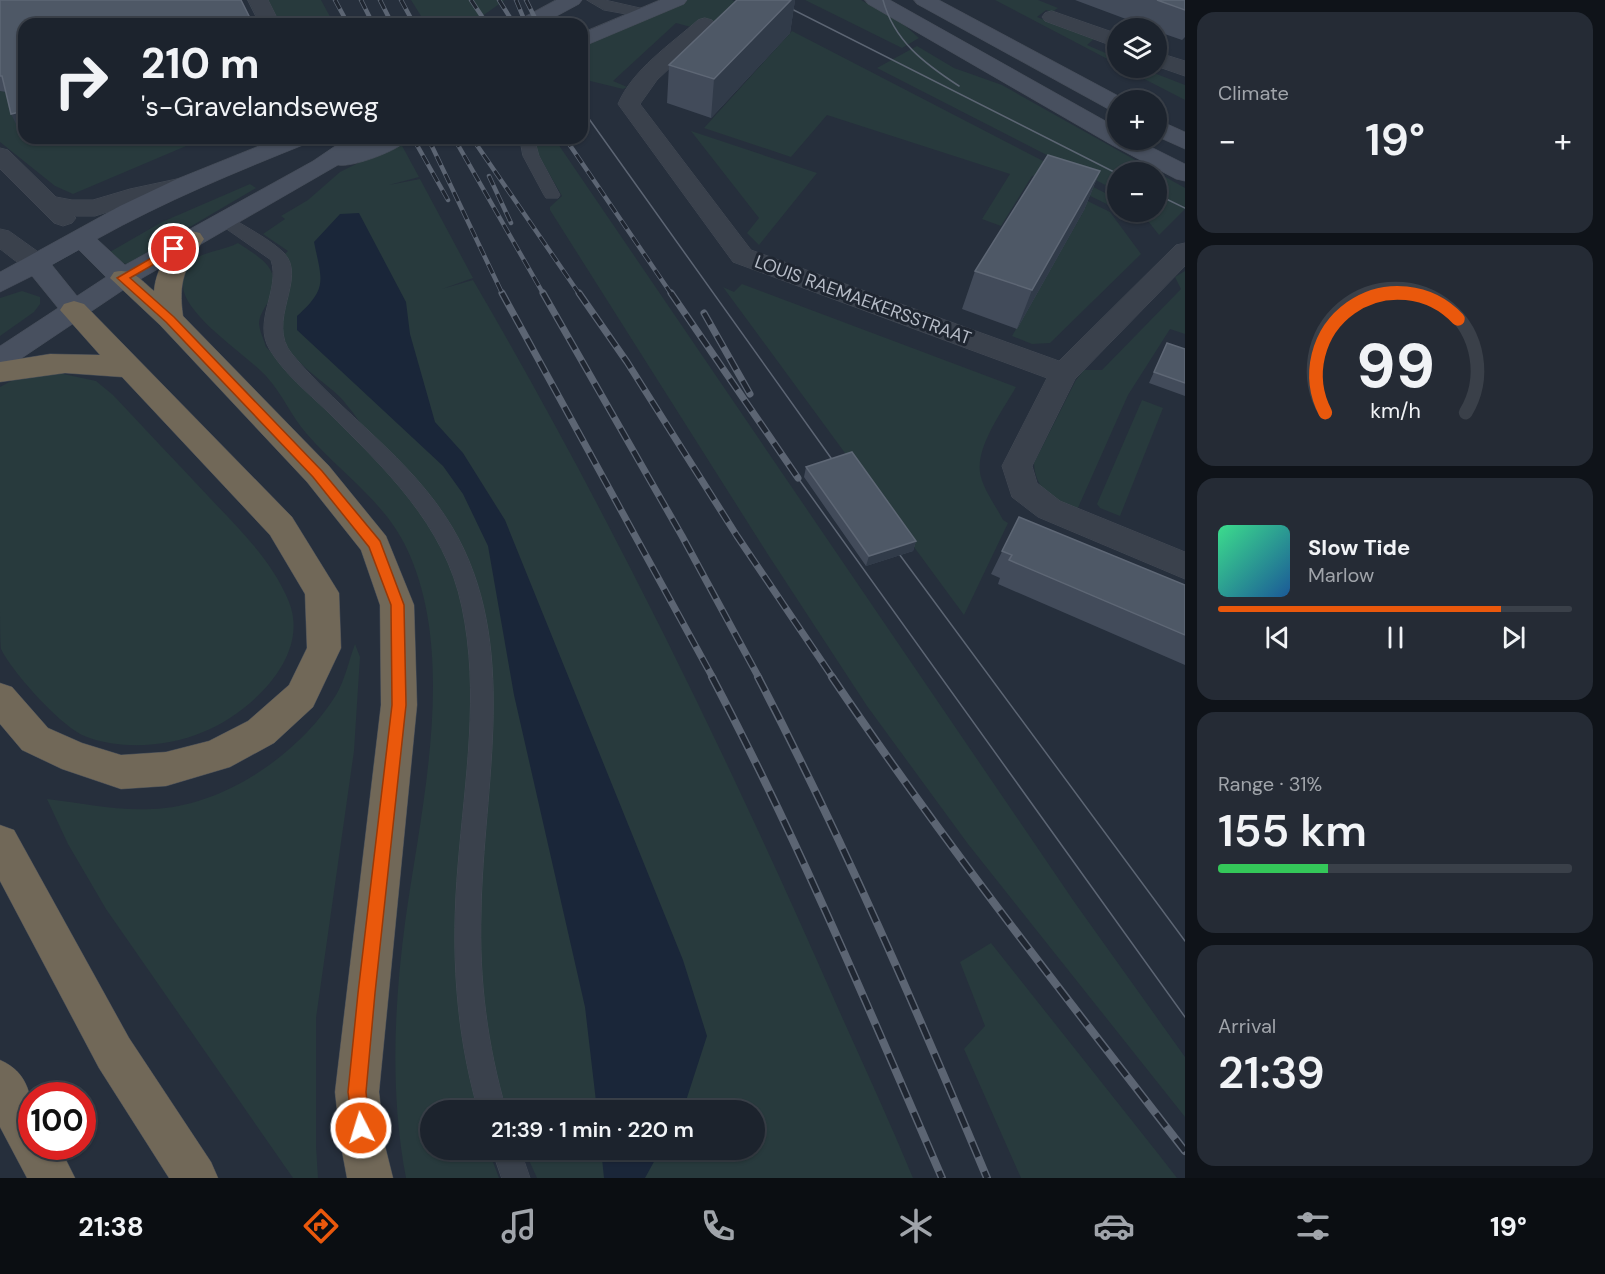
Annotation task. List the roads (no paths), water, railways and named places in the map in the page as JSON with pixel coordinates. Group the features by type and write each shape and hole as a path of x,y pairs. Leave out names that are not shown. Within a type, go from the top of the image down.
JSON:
{"highway":[{"path":"170,319 167,278 190,239"},
{"path":"123,278 170,319 318,474 375,545 398,605 399,705 357,1092 363,1146 370,1178"},
{"path":"0,698 35,739 75,757 121,772 166,769 217,755 261,732 301,696 324,648 322,593 281,526 74,310"},
{"path":"0,372 65,362 84,362 131,369"},
{"path":"0,843 114,1053 195,1178"},
{"path":"0,1082 18,1116"},
{"path":"42,1160 52,1178"}],"main road":[{"path":"538,18 572,0"},
{"path":"588,39 677,0"},
{"path":"875,0 1107,132"},
{"path":"924,0 1107,99"},
{"path":"585,18 608,2"},
{"path":"1167,132 1185,142"},
{"path":"0,283 80,237 186,184 285,144"},
{"path":"0,359 123,278 321,166 354,144"},
{"path":"321,166 388,144"},
{"path":"1140,150 1185,174"},
{"path":"80,237 123,278"},
{"path":"35,262 74,310"}],"street":[{"path":"258,0 267,18"},
{"path":"1052,17 1107,38"},
{"name":"LOUIS RAEMAEKERSSTRAAT","path":"705,24 629,97 629,104 742,256 1064,373"},
{"path":"1167,62 1185,69"},
{"path":"0,155 80,237"},
{"path":"49,203 72,208 95,208 139,194 186,184"},
{"path":"0,237 35,262"},
{"path":"1185,251 1064,373 1017,466 1023,489 1049,509 1185,566"}],"lane":[{"path":"608,2 648,14"},
{"path":"528,144 531,156 552,195"},
{"path":"224,220 278,258 283,266 272,332 277,347 400,474 426,505 446,534 460,566 470,598 478,637 482,682 467,904 467,966 474,1042 489,1100"},
{"path":"510,1160 516,1178"}],"water":[{"path":"359,213 406,302 410,334 435,422 463,453 505,520 683,960 707,1036 686,1100 596,1100 585,1007 514,695 488,546 463,494 443,466 297,330 297,316 314,298 320,283 314,242 340,214"},
{"path":"602,1160 655,1160 645,1178 604,1178"}],"tram line":[{"path":"774,0 1107,168"},
{"path":"883,0 895,28 912,50 959,86"},
{"path":"588,117 841,472"},
{"path":"1167,199 1185,208"},
{"path":"798,478 1185,1017"},
{"path":"891,543 1185,941"}],"railway":[{"path":"335,0 345,18"},
{"path":"361,0 370,18"},
{"path":"380,0 389,18"},
{"path":"401,0 411,18"},
{"path":"471,0 483,18"},
{"path":"499,0 510,18"},
{"path":"516,0 524,18"},
{"path":"526,0 535,18"},
{"path":"416,144 448,200"},
{"path":"431,144 502,294"},
{"path":"457,144 544,295"},
{"path":"476,144 580,295"},
{"path":"569,144 672,295"},
{"path":"489,176 511,223"},
{"path":"543,293 682,536 759,678"},
{"path":"579,293 627,362 737,536 833,678"},
{"path":"671,293 798,478"},
{"path":"502,294 713,678"},
{"path":"704,313 750,394"},
{"path":"712,677 744,738 803,863 942,1178"},
{"path":"758,677 820,800 878,925 987,1178"},
{"path":"832,677 960,857 1185,1151"}]}
